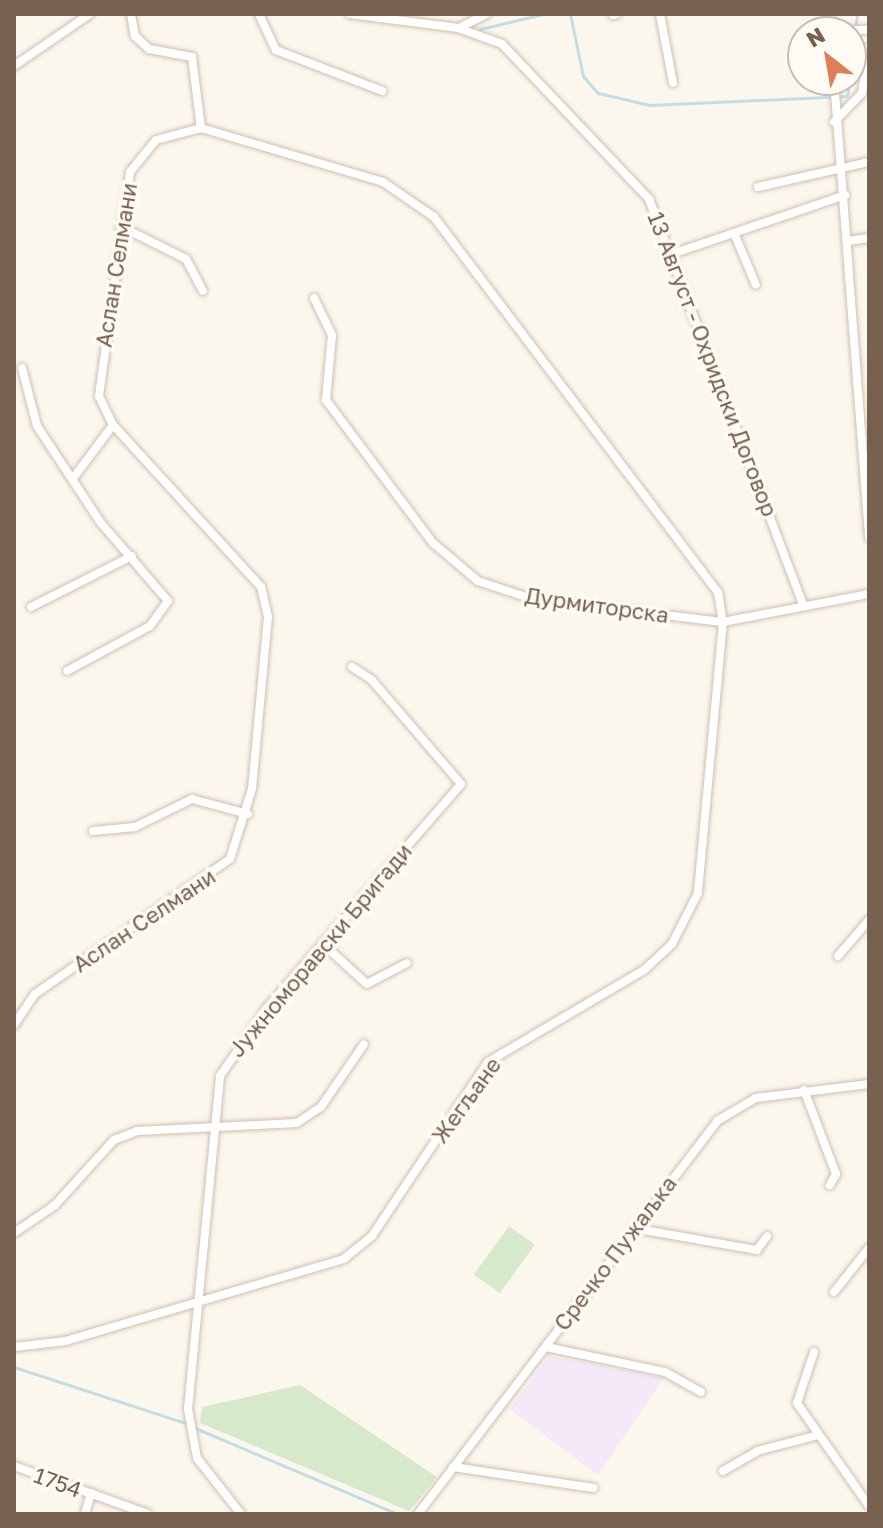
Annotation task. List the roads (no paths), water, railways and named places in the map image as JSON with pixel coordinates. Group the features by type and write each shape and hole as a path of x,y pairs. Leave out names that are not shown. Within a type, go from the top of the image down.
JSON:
{"street":[{"path":"14,66 90,14"},
{"path":"131,14 135,36 149,49 192,57 201,128 383,182 416,199 708,572 723,622"},
{"path":"259,14 276,50 382,91"},
{"name":"13 Август - Охридски Договор","path":"350,14 458,28 502,44 649,199 675,253 804,607"},
{"path":"458,28 487,14"},
{"path":"660,14 673,83"},
{"path":"867,78 869,48"},
{"path":"833,96 839,167 845,195 869,538"},
{"path":"834,122 863,96"},
{"name":"Аслан Селмани","path":"14,1025 35,994 230,859 248,814 268,617 261,587 113,425 97,381 120,226 139,154 168,135 201,128"},
{"path":"758,187 869,162"},
{"path":"675,253 845,195"},
{"path":"120,226 186,259 203,291"},
{"path":"734,233 756,285"},
{"path":"848,241 869,238"},
{"name":"Дурмиторска","path":"314,298 332,335 326,400 452,563 478,581 532,599 723,622 869,594"},
{"path":"22,368 37,426 132,556 167,596 168,610 67,671"},
{"path":"74,477 113,425"},
{"path":"31,607 132,556"},
{"name":"Жегљане","path":"14,1347 197,1306 333,1266 363,1247 488,1062 644,970 672,944 698,893 707,853 723,622"},
{"name":"Јужноморавски Бригади","path":"241,1514 215,1490 189,1428 211,1131 226,1060 461,784 372,680 352,667"},
{"path":"93,831 135,827 192,799 248,814"},
{"path":"838,956 869,920"},
{"path":"323,944 367,984 407,963"},
{"path":"14,1233 55,1205 114,1140 137,1131 211,1131 297,1123 321,1107 364,1044"},
{"name":"Сречко Пужаљка","path":"418,1513 717,1121 756,1098 869,1084"},
{"path":"804,1090 836,1174 830,1185"},
{"path":"633,1228 757,1250 767,1236"},
{"path":"834,1292 869,1248"},
{"path":"546,1347 665,1372 701,1392"},
{"path":"814,1352 796,1396 818,1435 869,1506"},
{"path":"723,1471 757,1451 818,1435"},
{"name":"1754","path":"14,1466 148,1514"},
{"path":"453,1467 593,1488"},
{"path":"85,1514 91,1493"}],"waterway":[{"path":"480,29 543,14"},
{"path":"570,14 583,76 598,93 650,105 847,96 857,14"},
{"path":"14,1367 188,1424"},
{"path":"195,1428 398,1514"}]}
